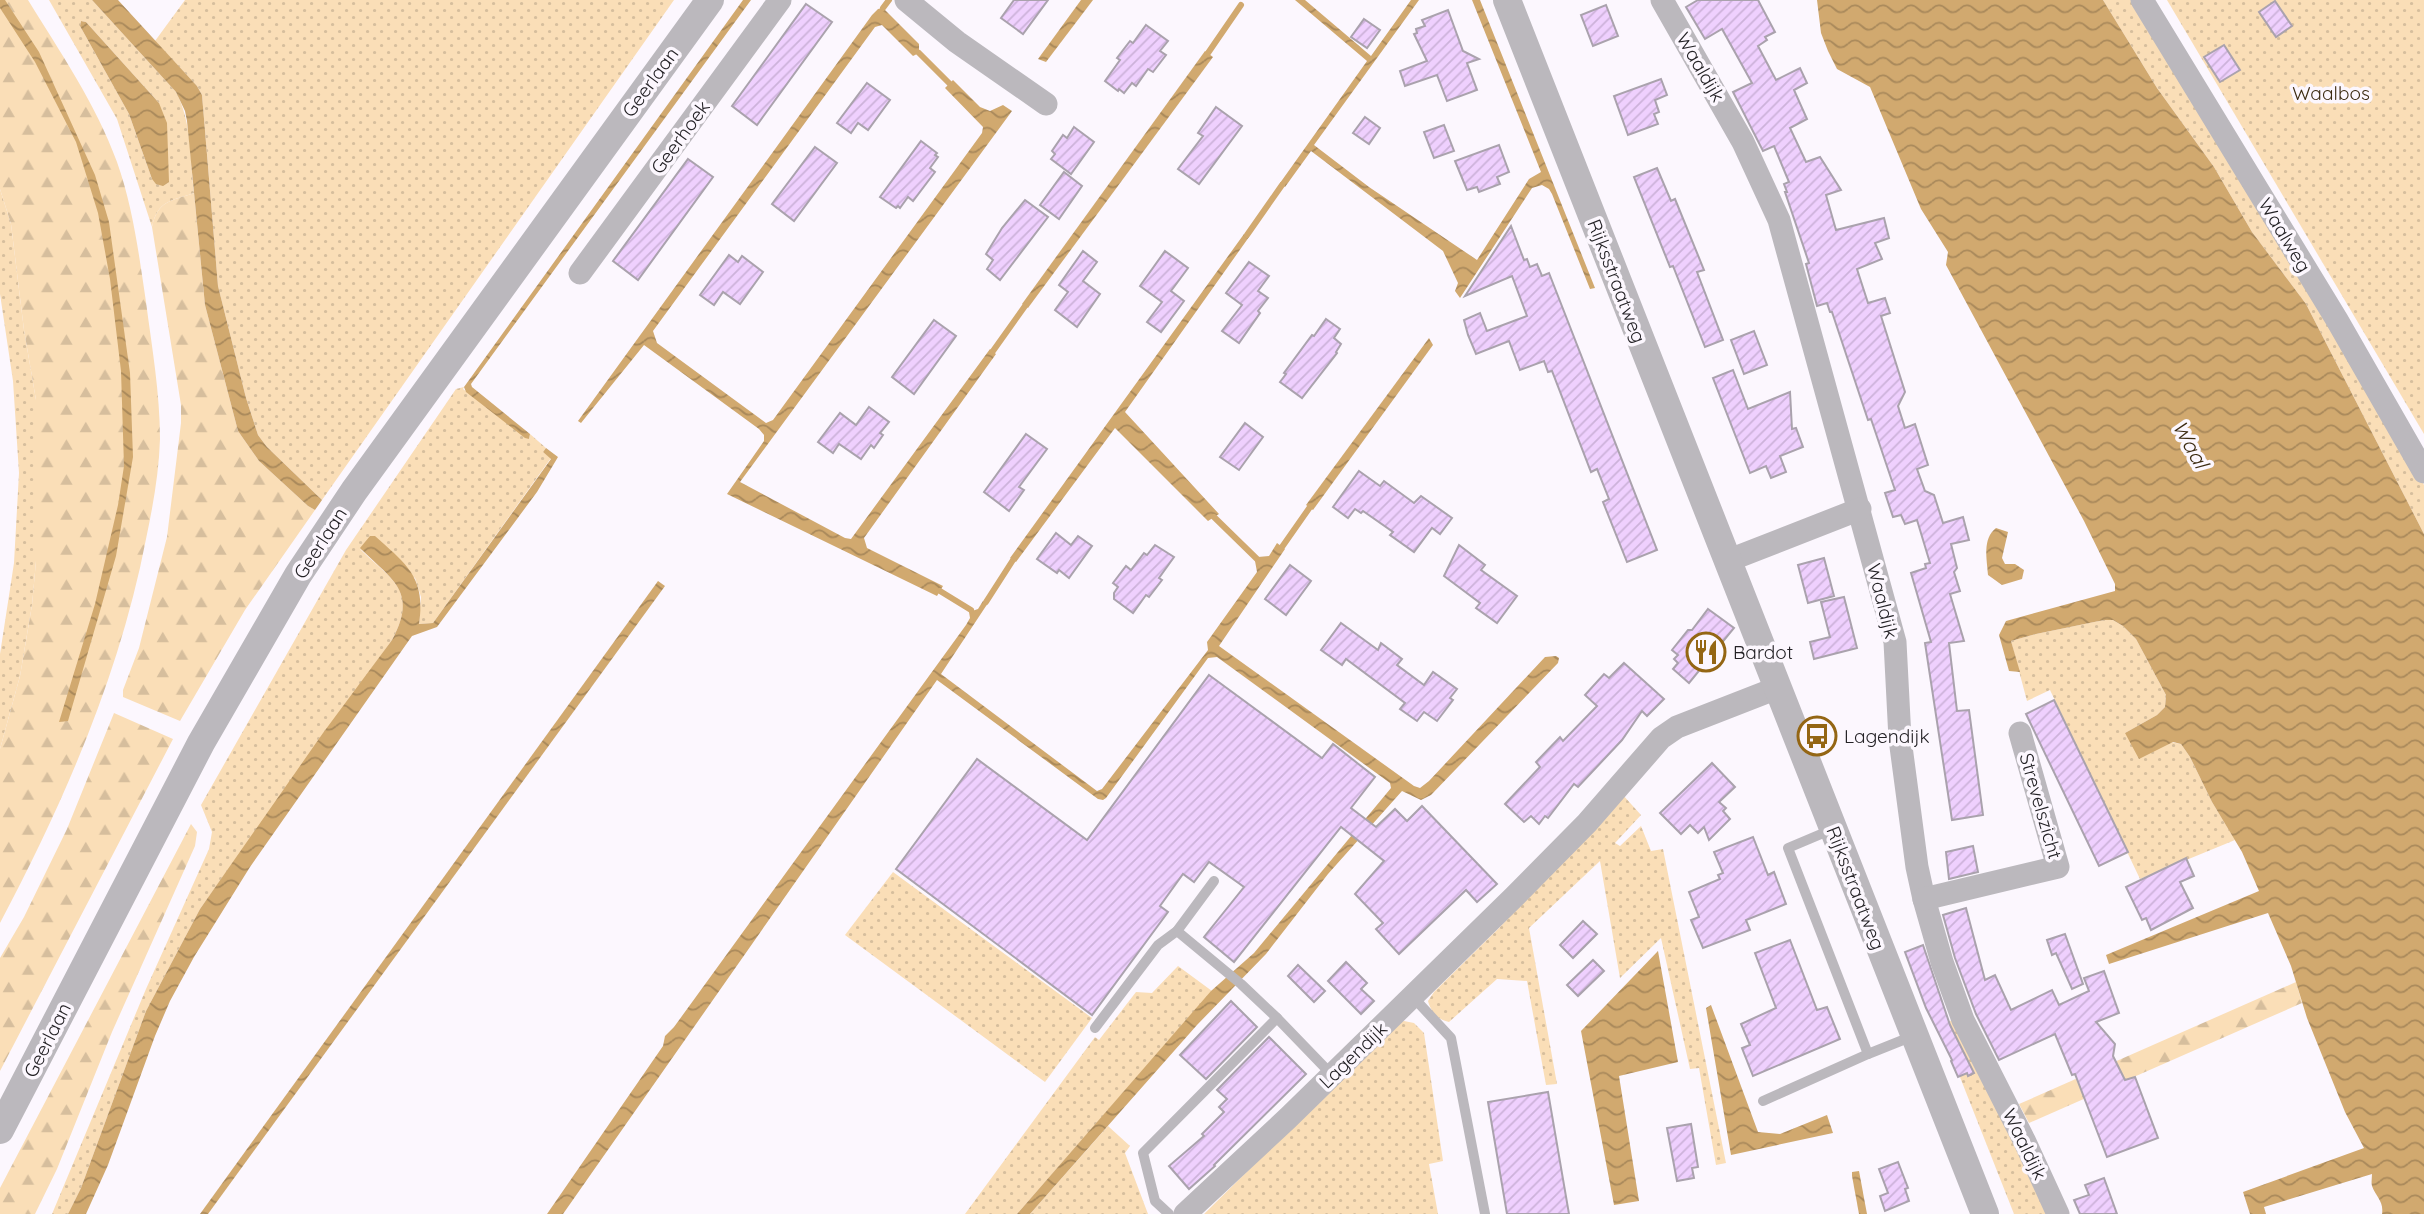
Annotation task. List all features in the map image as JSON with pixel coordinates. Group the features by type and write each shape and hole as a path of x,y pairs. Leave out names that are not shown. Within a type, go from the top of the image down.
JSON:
{"street":[{"name":"Geerlaan","path":"0,1130 201,743 298,575 354,491 710,0"},
{"name":"Geerhoek","path":"580,273 780,0"},
{"path":"906,0 957,42 1046,104"},
{"name":"Rijksstraatweg","path":"1507,0 1985,1214"},
{"name":"Waaldijk","path":"1662,0 1743,142 1779,220 1895,642 1900,739 1917,867 1924,899 1942,962 1964,1020 2058,1214"},
{"name":"Waalweg","path":"2142,0 2343,331 2424,472"},
{"path":"1727,561 1860,509"},
{"name":"Lagendijk","path":"1185,1214 1413,997 1587,823 1661,738 1677,727 1777,688"},
{"name":"Strevelszicht","path":"1924,899 2058,867 2020,733"}],"lane":[{"path":"1833,829 1788,848 1868,1054"},
{"path":"1095,1028 1157,945 1177,931 1214,881"},
{"path":"1177,931 1241,984 1332,1075"},
{"path":"1413,997 1451,1038 1485,1214"},
{"path":"1169,1214 1155,1201 1143,1153 1277,1018"},
{"path":"1763,1101 1914,1035"}],"green space":[{"path":"0,0 28,0 88,99 117,162 141,267 159,405 160,439 155,489 135,589 105,688 46,831 0,923 0,749 20,676 32,605 36,561 36,400 11,224 0,189"},
{"path":"49,0 92,0 176,92 188,128 194,193 162,206 152,227 117,119","holes":["81,21 86,22 159,103 152,179 129,114 80,26"]},
{"path":"185,0 674,0 322,500 258,435 246,398 218,286 202,95 197,86 155,41"},
{"path":"2103,0 2137,0 2374,387 2424,485 2424,534 2306,304 2252,232 2214,167 2157,88"},
{"name":"Waalbos","path":"2167,0 2424,0 2424,434"},
{"path":"0,189 11,224 36,400 36,561 32,605 20,676 0,749 0,654 14,563 19,473 13,381 0,294"},
{"path":"194,193 205,305 238,431 259,461 315,510 245,610 180,721 123,697 123,690 139,648 167,537 181,423 181,405 152,227 162,206"},
{"path":"464,387 463,389 529,439 530,434 546,448 543,452 551,458 433,623 419,624 421,597 415,578 360,549 392,579 402,598 403,610 392,640 200,909 146,1011 81,1188 68,1214 52,1214 146,989 209,849 212,832 201,805 346,550 456,389"},
{"path":"2113,620 2136,639 2166,695 2165,707 2157,715 2125,733 2181,744 2235,840 2140,879 2050,690 2027,701 2011,641"},
{"path":"114,713 173,739 0,1071 0,958 24,917 67,829"},
{"path":"1622,794 1641,815 1615,843 1620,846 1641,826 1651,851 1663,849 1726,1163 1716,1165 1699,1068 1690,1069 1661,938 1620,978 1600,861 1529,928 1557,1084 1546,1085 1527,981 1497,979 1449,1022 1436,1015 1428,1001"},
{"path":"191,824 197,832 195,846 112,1032 57,1169 35,1214 0,1214 0,1188"},
{"path":"893,872 1092,1018 1045,1082 845,935"},
{"path":"1178,966 1212,991 1017,1214 965,1214 1095,1037 1099,1040 1136,992 1152,993"},
{"path":"2296,982 2302,1003 2029,1123 2019,1104"},
{"path":"1957,1019 2050,1214 2014,1214 1939,1024"},
{"path":"1399,1022 1414,1023 1424,1033 1443,1161 1429,1164 1438,1214 1204,1214"},
{"path":"1108,1126 1130,1146 1125,1153 1148,1214 1030,1214"}],"water":[{"path":"0,0 5,0 39,52 95,175 109,222 130,373 133,457 116,556 68,721 59,722 95,604 118,505 124,466 121,371 110,279 98,213 76,142 35,62 0,8"},
{"path":"92,0 118,0 197,86 202,95 218,286 246,398 258,435 322,500 315,510 259,461 238,431 205,305 185,111 176,92"},
{"path":"743,0 751,0 471,384 530,434 529,439 525,438 466,392 464,387"},
{"path":"1081,0 1093,0 1046,62 1038,59"},
{"path":"1295,0 1305,0 1371,56 1411,0 1419,0 1314,145 1369,187 1477,260 1529,179 1541,172 1472,0 1480,0 1595,288 1590,289 1552,194 1542,185 1532,188 1460,298 1455,291 1458,283 1443,251 1311,151 1285,187 1280,183 1367,61"},
{"name":"Waal","path":"1817,0 2103,0 2157,88 2214,167 2252,232 2306,304 2424,534 2424,1214 2382,1214 2381,1202 2372,1186 2372,1174 2264,1207 2266,1214 2250,1214 2243,1192 2364,1148 2345,1112 2307,1018 2291,966 2268,913 2109,964 2106,955 2259,891 2242,852 2181,744 2173,742 2139,759 2125,733 2157,715 2165,707 2166,695 2136,639 2123,626 2113,620 2104,620 2011,641 2020,672 2009,671 1999,635 2006,621 2115,591 2115,584 1946,265 1948,252 1921,209 1870,87 1837,69 1821,33"},
{"path":"883,8 919,44 919,53 913,56 882,25 875,27 653,331 657,343 766,423 773,420 982,133 983,127 945,88 953,80 980,107 990,111 1003,105 1012,111 740,482 851,539 990,349 996,354 864,538 867,548 943,586 937,596 727,494 764,441 764,435 644,345 581,423 578,421 872,15"},
{"path":"81,21 86,22 159,103 167,123 169,182 163,186 152,179 129,114 80,26"},
{"path":"1205,51 1213,57 1028,308 1022,304"},
{"path":"1244,234 1249,237 1125,412 1219,514 1208,521 1115,428 1016,562 1010,558"},
{"path":"1429,338 1433,345 1313,510 1306,505"},
{"path":"546,448 558,457 537,492 437,627 412,636 250,867 170,1001 108,1165 86,1214 68,1214 81,1188 146,1011 200,909 323,733 392,640 403,610 402,598 391,579 360,548 370,536 375,536 405,564 417,583 420,594 419,624 433,623 551,459 543,452"},
{"path":"1996,528 2008,532 2002,558 2005,564 2015,564 2024,570 2022,579 2002,585 1988,575 1986,556 1987,543"},
{"path":"1277,543 1285,549 1219,646 1414,786 1420,788 1429,781 1545,657 1556,656 1559,658 1558,663 1431,795 1421,800 1402,791 1328,874 1266,954 1197,1025 1030,1214 1017,1214 1211,991 1254,953 1391,788 1390,783 1217,657 1208,658 1103,800 1098,799 937,680 563,1214 547,1214 663,1046 665,1036 966,625 970,618 969,612 978,609 983,601 988,603 941,674 1097,791 1102,789 1208,650 1207,642 1257,572 1255,561 1258,557 1269,556"},
{"path":"658,581 665,586 208,1214 200,1214"},
{"path":"1658,951 1678,1062 1619,1076 1639,1201 1614,1205 1581,1031"},
{"path":"1711,1005 1758,1132 1780,1134 1827,1115 1833,1133 1731,1155 1706,1008"},
{"path":"1859,1171 1867,1214 1859,1214 1852,1172"}],"building":[{"path":"1014,0 1048,0 1023,34 1001,18"},
{"path":"1698,0 1758,0 1775,32 1765,37 1767,40 1758,46 1776,80 1800,68 1807,83 1794,90 1807,119 1790,128 1806,162 1820,157 1841,190 1826,195 1836,230 1884,218 1889,238 1875,243 1882,259 1857,269 1868,303 1885,298 1890,313 1881,316 1905,392 1898,406 1905,428 1915,424 1928,465 1917,469 1925,491 1934,495 1943,523 1963,517 1969,540 1951,544 1957,568 1954,572 1960,591 1950,594 1964,641 1949,643 1957,711 1969,710 1983,815 1952,820 1925,643 1931,642 1911,573 1926,568 1925,564 1930,563 1917,520 1905,524 1901,515 1893,517 1885,493 1895,490 1871,419 1868,420 1832,312 1827,303 1817,306 1806,264 1809,263 1785,192 1784,184 1789,182 1774,146 1763,151 1733,92 1752,83 1722,29 1705,39 1686,7"},
{"path":"2275,1 2292,26 2276,37 2259,12"},
{"path":"806,4 832,22 757,125 732,106"},
{"path":"1606,5 1618,36 1593,46 1581,15"},
{"path":"1448,10 1463,51 1479,59 1467,63 1477,90 1447,101 1437,75 1405,86 1400,71 1427,61 1414,34 1417,33 1416,29 1425,26 1422,20"},
{"path":"1364,19 1380,30 1367,48 1351,37"},
{"path":"1146,25 1168,41 1160,51 1166,55 1153,72 1148,69 1136,86 1132,83 1124,93 1119,89 1118,91 1105,81 1120,60 1117,58 1130,41 1133,43"},
{"path":"2224,45 2240,70 2220,82 2204,57"},
{"path":"1661,79 1667,95 1655,100 1659,112 1654,114 1658,124 1628,135 1614,96"},
{"path":"867,83 890,100 868,130 858,123 851,133 837,123"},
{"path":"1216,107 1242,126 1199,184 1178,169 1203,136 1198,133"},
{"path":"1365,117 1380,128 1369,144 1353,133"},
{"path":"1444,125 1454,151 1434,158 1424,132"},
{"path":"1074,127 1094,142 1071,174 1051,159 1055,154 1052,151 1063,135 1067,138"},
{"path":"921,141 937,153 935,155 938,157 930,168 935,172 913,201 908,197 900,208 896,208 880,197"},
{"path":"1499,145 1509,172 1497,177 1500,184 1479,192 1477,187 1467,190 1455,161"},
{"path":"815,147 837,163 794,221 772,204"},
{"path":"688,159 713,177 638,280 613,261"},
{"path":"1657,168 1671,201 1675,199 1704,270 1697,272 1723,340 1705,347 1634,177"},
{"path":"1064,172 1082,186 1059,219 1040,205"},
{"path":"1025,200 1048,217 1000,280 987,269 993,260 986,254 1002,228"},
{"path":"1511,226 1524,260 1527,259 1530,267 1537,264 1542,276 1549,273 1657,550 1627,562 1603,502 1609,499 1597,469 1591,472 1552,371 1548,372 1544,361 1520,370 1509,341 1476,354 1468,335 1464,320 1480,313 1487,331 1527,316 1512,276 1465,296"},
{"path":"1083,251 1097,262 1083,281 1100,294 1077,327 1055,310 1068,292 1059,285"},
{"path":"1165,251 1188,268 1171,291 1184,301 1161,332 1147,322 1162,302 1140,286"},
{"path":"729,255 738,262 742,256 763,272 740,304 723,292 714,305 700,295"},
{"path":"1249,262 1269,276 1258,291 1268,298 1239,343 1222,331 1242,305 1226,293"},
{"path":"1326,319 1340,329 1334,338 1341,344 1302,398 1280,382"},
{"path":"934,320 956,336 914,394 892,377"},
{"path":"1754,331 1767,365 1744,374 1731,340"},
{"path":"1733,370 1748,409 1790,392 1792,429 1796,428 1803,447 1780,456 1786,472 1771,478 1766,466 1750,473 1713,378"},
{"path":"869,407 889,422 880,433 883,435 874,448 871,445 861,459 839,444 833,453 818,442 840,413 856,425"},
{"path":"1245,423 1263,437 1239,470 1220,457"},
{"path":"1026,434 1047,449 1019,487 1024,490 1009,511 984,492"},
{"path":"1359,471 1380,486 1384,481 1414,503 1421,496 1452,518 1440,534 1432,528 1414,552 1390,535 1393,532 1363,511 1361,513 1355,509 1348,518 1333,507"},
{"path":"1056,533 1071,545 1078,536 1092,546 1069,578 1037,559"},
{"path":"1155,545 1174,557 1159,578 1162,580 1149,597 1146,595 1133,613 1114,599 1118,587 1113,583 1126,566 1131,570 1144,553 1147,555"},
{"path":"1459,545 1485,565 1481,570 1517,596 1497,623 1476,608 1480,603 1444,576"},
{"path":"1824,558 1834,596 1808,603 1798,565"},
{"path":"1290,565 1311,581 1286,615 1265,599"},
{"path":"1844,597 1857,648 1814,659 1810,642 1830,637 1821,602"},
{"path":"1708,609 1734,628 1689,683 1673,669 1678,663 1674,659 1678,655 1672,650"},
{"path":"1341,623 1378,650 1381,643 1402,659 1397,665 1424,685 1433,672 1457,689 1450,698 1453,700 1437,721 1424,712 1417,721 1400,709 1405,703 1346,659 1342,665 1321,650"},
{"path":"1624,663 1664,699 1647,716 1642,711 1622,740 1578,787 1574,784 1548,818 1545,816 1539,824 1531,816 1524,822 1505,804 1540,767 1536,762 1560,737 1563,741 1597,706 1585,695 1604,674 1609,678"},
{"path":"1209,675 1322,758 1333,744 1375,777 1351,808 1376,827 1395,809 1407,821 1422,806 1497,884 1477,902 1466,890 1399,954 1376,929 1383,923 1355,894 1384,861 1341,827 1234,962 1204,937 1244,887 1209,862 1194,882 1183,874 1160,906 1168,912 1092,1015 896,869 977,759 1087,840"},
{"path":"2054,700 2128,852 2099,866 2026,714"},
{"path":"1712,763 1735,787 1719,802 1726,808 1723,811 1730,819 1709,840 1704,827 1698,833 1690,825 1681,834 1660,813"},
{"path":"1753,837 1768,875 1774,872 1786,904 1746,920 1750,930 1703,948 1691,920 1699,917 1689,892 1720,879 1718,875 1723,873 1714,852"},
{"path":"1973,846 1978,872 1949,879 1946,852"},
{"path":"2186,858 2194,876 2180,882 2193,908 2151,930 2146,918 2142,920 2126,887"},
{"path":"1966,908 1985,980 1995,975 2011,1010 2052,990 2059,1005 2089,991 2084,978 2104,971 2119,1013 2096,1022 2115,1044 2113,1056 2125,1080 2135,1077 2158,1138 2107,1157 2075,1074 2072,1075 2055,1034 1999,1060 1976,1014 1955,958 1943,915"},
{"path":"1583,921 1597,934 1573,958 1560,945"},
{"path":"2065,934 2083,984 2072,989 2056,953 2052,955 2047,940"},
{"path":"1790,940 1817,1010 1827,1007 1840,1039 1753,1076 1742,1048 1750,1045 1741,1024 1776,1008 1755,953"},
{"path":"1923,945 1950,1025 1974,1073 1968,1076 1967,1073 1958,1077 1926,1008 1905,952"},
{"path":"1593,960 1604,971 1578,996 1567,985"},
{"path":"1346,962 1367,983 1361,989 1374,1001 1361,1014 1328,981"},
{"path":"1298,965 1325,991 1314,1002 1288,976"},
{"path":"1231,1001 1257,1027 1206,1079 1180,1055"},
{"path":"1269,1037 1306,1074 1189,1189 1169,1166 1204,1136 1202,1134 1224,1112 1219,1107 1227,1099 1217,1090"},
{"path":"1548,1092 1569,1214 1507,1214 1488,1102"},
{"path":"1691,1124 1698,1167 1692,1168 1694,1178 1677,1181 1667,1128"},
{"path":"1898,1162 1908,1188 1905,1189 1909,1201 1885,1211 1880,1196 1888,1193 1879,1169"},
{"path":"2104,1178 2117,1214 2080,1214 2074,1200 2089,1195 2085,1185"}],"waterway":[{"path":"883,8 889,0"},
{"path":"1208,53 1241,5"},
{"path":"919,53 950,84"},
{"path":"1247,235 1282,185"},
{"path":"993,351 1025,306"},
{"path":"1282,547 1310,507"},
{"path":"1214,517 1257,559"},
{"path":"986,602 1013,560"},
{"path":"940,591 971,610"}],"place":[{"name":"Bardot","path":"1706,652"},
{"name":"Lagendijk","path":"1817,736"}]}
